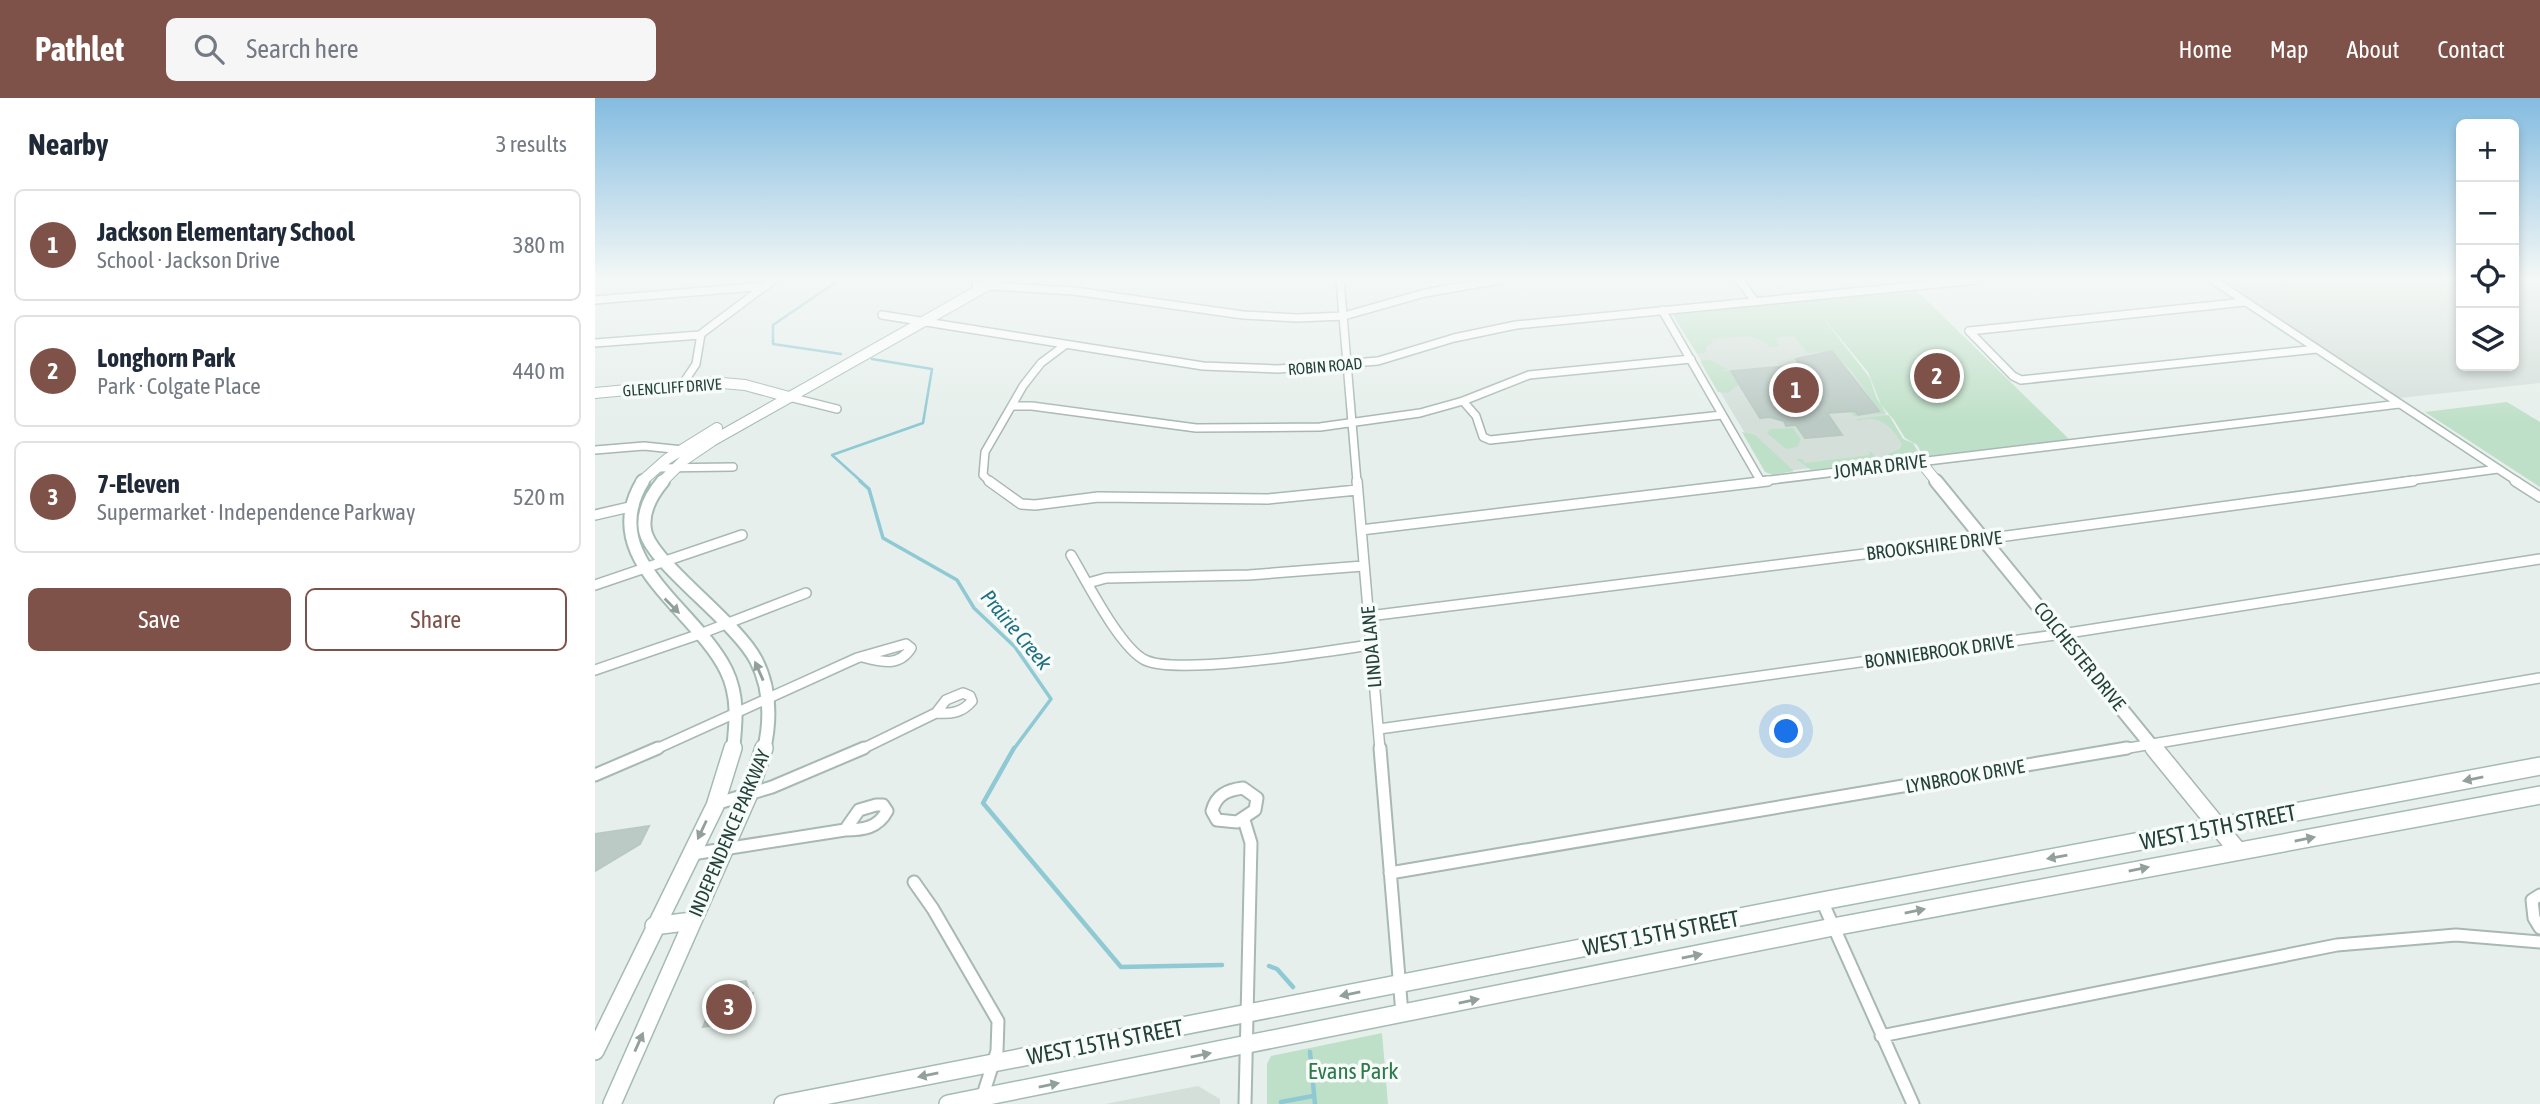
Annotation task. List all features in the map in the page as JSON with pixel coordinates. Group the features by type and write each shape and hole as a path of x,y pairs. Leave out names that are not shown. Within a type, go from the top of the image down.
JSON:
{"main road":[{"name":"INDEPENDENCE PARKWAY","path":"595,1051 714,804 732,758 736,715 734,690 719,658 700,634 635,570 619,542 619,518 636,489 656,468 909,327"},
{"name":"GLENCLIFF DRIVE","path":"595,393 727,383 783,395"},
{"name":"INDEPENDENCE PARKWAY","path":"612,1104 767,748 770,722 761,672 745,643 665,561 645,534 649,503 660,484 688,451"},
{"name":"COLCHESTER DRIVE","path":"1920,461 2238,851"},
{"name":"WEST 15TH STREET","path":"783,1104 1822,901 2540,766"},
{"name":"WEST 15TH STREET","path":"948,1104 1833,927 2540,795"},
{"path":"654,926 692,920"}],"street":[{"path":"595,343 700,335 711,327"},
{"name":"ROBIN ROAD","path":"950,327 1234,369 1308,369 1395,358 1486,329 1505,327"},
{"name":"LINDA LANE","path":"1345,327 1402,1014"},
{"path":"1672,327 1760,480"},
{"path":"2008,327 1969,331 2013,376 2021,380 2317,349"},
{"path":"2284,327 2540,496"},
{"path":"682,385 697,364 700,335"},
{"path":"1065,345 1031,373 985,452 983,475 988,482 1021,504 1035,505 1098,497 1268,499 1357,490"},
{"path":"1013,406 1033,406 1196,428 1261,429 1352,424 1403,417 1463,401 1529,375 1691,359"},
{"path":"783,395 837,409"},
{"path":"1463,401 1476,416 1483,437 1490,440 1722,415"},
{"name":"JOMAR DRIVE","path":"1361,530 2399,404"},
{"path":"595,450 644,446 688,451"},
{"path":"656,468 733,467"},
{"name":"BROOKSHIRE DRIVE","path":"1369,616 1984,539 2498,469"},
{"path":"595,514 649,503"},
{"path":"595,584 742,535"},
{"path":"1071,555 1129,646 1150,663 1180,664 1272,657 1370,645"},
{"name":"BONNIEBROOK DRIVE","path":"1379,729 2062,634 2540,559"},
{"path":"1088,583 1117,577 1249,575 1363,566"},
{"path":"595,670 728,624 806,593"},
{"path":"595,775 863,657"},
{"name":"LYNBROOK DRIVE","path":"1390,873 2540,678"},
{"path":"714,804 748,796 828,764 936,713"},
{"path":"1244,820 1251,843 1245,1104"},
{"path":"690,854 845,830"},
{"path":"914,881 997,1021 1000,1039 982,1098"},
{"path":"2540,895 2532,900 2534,919 2540,928"},
{"path":"1822,901 1913,1104"},
{"path":"1881,1036 2337,945 2456,935 2540,942"}],"shaded area":[{"path":"1681,327 1828,327 1870,378 1878,402 1903,439 1921,455 1769,473"},
{"path":"2291,327 2456,327 2456,371 2519,371 2519,327 2540,327 2540,383 2399,398"},
{"path":"1198,1086 1220,1099 1220,1104 1105,1104"}],"green space":[{"path":"1680,327 1830,327 1869,377 1876,397 1886,413 1854,416 1850,410 1854,410 1858,415 1879,410 1851,370 1833,351 1807,353 1794,336 1776,338 1779,346 1770,347 1763,341 1748,336 1712,339 1713,342 1706,347 1706,353 1697,354"},
{"path":"1831,327 1954,327 2070,440 1924,457 1917,445 1905,438 1881,405 1868,372"},
{"path":"1710,360 1728,369 1720,371 1729,371 1738,385 1728,393 1718,392 1700,361"},
{"path":"2507,402 2540,422 2540,487 2425,412"},
{"path":"1889,415 1903,439 1913,443 1921,457 1888,457 1888,454 1900,449 1902,444 1894,432 1879,420 1856,419"},
{"path":"1793,428 1801,440 1797,447 1786,449 1767,433 1770,429"},
{"path":"1742,432 1755,435 1794,471 1773,475 1765,472"},
{"path":"1870,451 1878,459 1877,462 1811,470 1796,459 1802,459 1805,463 1869,455"},
{"name":"Evans Park","path":"1382,1033 1388,1104 1267,1104 1267,1064 1271,1056"}],"building":[{"path":"1832,351 1879,411 1858,415 1855,411 1827,413 1842,435 1805,438 1796,425 1786,426 1784,421 1770,417 1760,418 1731,371 1800,365 1796,359"},
{"path":"649,826 640,844 595,871 595,834"},
{"path":"746,981 750,994 753,993 743,1020 703,1027 720,985"}],"waterway":[{"name":"Prairie Creek","path":"773,327 773,344 841,354"},
{"name":"Prairie Creek","path":"862,482 832,455 923,423 932,369 872,359"},
{"name":"Prairie Creek","path":"860,481 869,489 883,538 957,580 974,608 1015,647 1051,699 1013,750"},
{"name":"Prairie Creek","path":"1014,748 983,803 1121,967 1222,965"},
{"name":"Prairie Creek","path":"1269,966 1277,969 1293,987"},
{"name":"Prairie Creek","path":"1310,1052 1315,1104"},
{"path":"1281,1102 1313,1096"}],"place":[{"name":"Longhorn Park","path":"1937,376"},
{"name":"Jackson Elementary School","path":"1796,390"},
{"name":"7-Eleven","path":"729,1007"}]}
